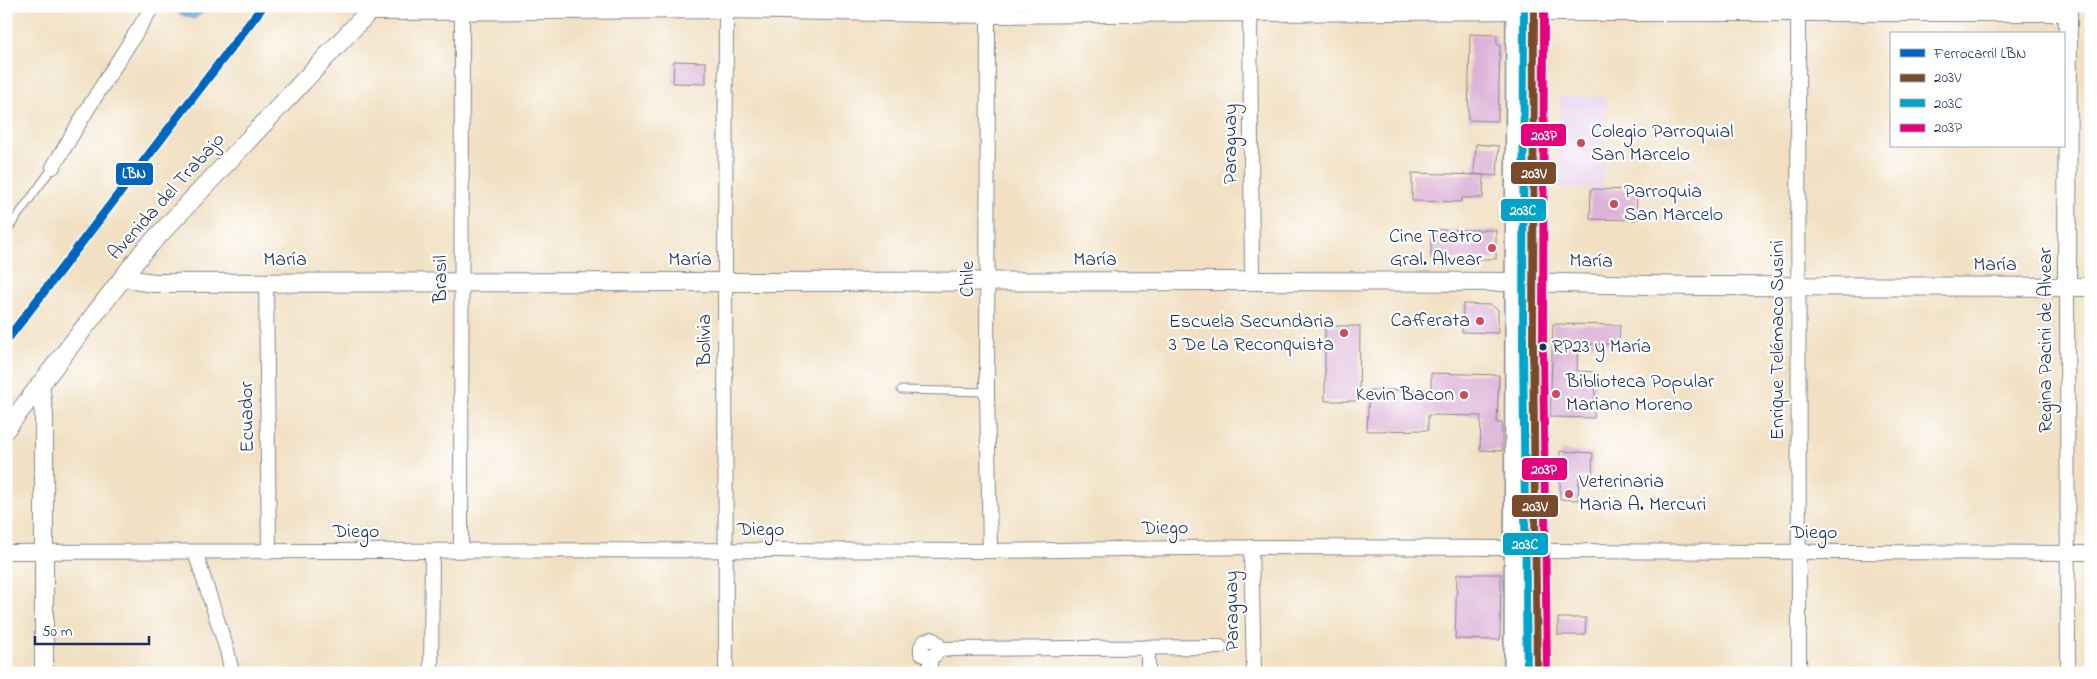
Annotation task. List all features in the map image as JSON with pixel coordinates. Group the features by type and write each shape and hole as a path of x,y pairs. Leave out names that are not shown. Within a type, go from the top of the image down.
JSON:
{"main road":[{"path":"1515,673 1515,548 1525,282 1526,10"},
{"path":"1525,282 1534,348 1537,673"}],"street":[{"path":"53,168 90,105 153,6"},
{"path":"371,10 726,8 988,11 2068,10"},
{"name":"Bolivia","path":"726,8 726,673"},
{"name":"Avenida del Trabajo","path":"6,429 124,276 164,228 371,10"},
{"name":"Brasil","path":"461,551 462,10"},
{"name":"Paraguay","path":"1250,10 1252,281"},
{"name":"Enrique Telémaco Susini","path":"1798,10 1799,673"},
{"name":"Regina Pacini de Alvear","path":"2068,10 2068,673"},
{"name":"Chile","path":"988,11 987,392 990,551"},
{"name":"María","path":"124,276 139,281 155,283 266,281 1252,281 2091,287"},
{"name":"Ecuador","path":"266,281 269,552"},
{"path":"40,384 44,416 44,673"},
{"name":"Paraguay","path":"1251,547 1254,673"},
{"name":"Diego","path":"6,552 990,551 1251,547 1515,548"},
{"name":"Diego","path":"1537,551 1799,553 2091,552"},
{"path":"195,552 227,650 232,673"},
{"path":"431,673 432,552"},
{"path":"930,673 934,653 1148,647 1220,647"},
{"path":"1148,647 1148,673"}],"lane":[{"path":"6,232 53,168"},
{"path":"901,390 987,392"}],"shaded area":[{"name":"Colegio Parroquial San Marcelo","path":"1560,96 1606,97 1603,189 1557,188"}],"water":[{"path":"179,6 211,6 194,19 180,14"}],"building":[{"path":"1470,34 1497,35 1497,44 1500,45 1498,121 1468,120"},
{"path":"674,61 706,62 706,84 673,83"},
{"path":"1476,144 1499,146 1497,176 1474,174"},
{"path":"1412,173 1484,175 1483,198 1462,198 1461,202 1412,201"},
{"name":"Parroquia San Marcelo","path":"1591,189 1637,190 1636,220 1590,219"},
{"path":"1431,230 1496,230 1496,259 1431,259"},
{"name":"Cafferata","path":"1463,304 1491,305 1498,310 1498,333 1462,332"},
{"path":"1553,324 1620,325 1619,344 1578,344 1577,371 1596,372 1594,418 1550,417"},
{"path":"1325,326 1360,326 1359,401 1325,401"},
{"path":"1431,373 1499,375 1497,423 1502,423 1502,451 1480,450 1481,416 1428,415 1428,430 1367,431 1369,390 1431,390"},
{"path":"1560,451 1593,453 1592,476 1579,476 1578,500 1560,499"},
{"path":"1457,574 1501,574 1500,640 1455,639"},
{"path":"1558,618 1586,618 1585,635 1558,635"}],"rail line":[{"name":"LBN","path":"6,341 263,6"}],"transit line":[{"name":"203C","path":"1524,6 1523,348 1527,673"},
{"name":"203V","path":"1534,6 1533,348 1537,673"},
{"name":"203P","path":"1544,6 1543,348 1547,673"}],"place":[{"name":"Colegio Parroquial San Marcelo","path":"1581,143"},
{"name":"Parroquia San Marcelo","path":"1614,204"},
{"name":"Cine Teatro Gral. Alvear","path":"1492,248"},
{"name":"Cafferata","path":"1480,321"},
{"name":"Escuela Secundaria 3 De La Reconquista","path":"1344,333"},
{"name":"RP23 y María","path":"1543,347"},
{"name":"Biblioteca Popular Mariano Moreno","path":"1556,394"},
{"name":"Kevin Bacon","path":"1464,395"},
{"name":"Veterinaria Maria A. Mercuri","path":"1569,494"}]}
